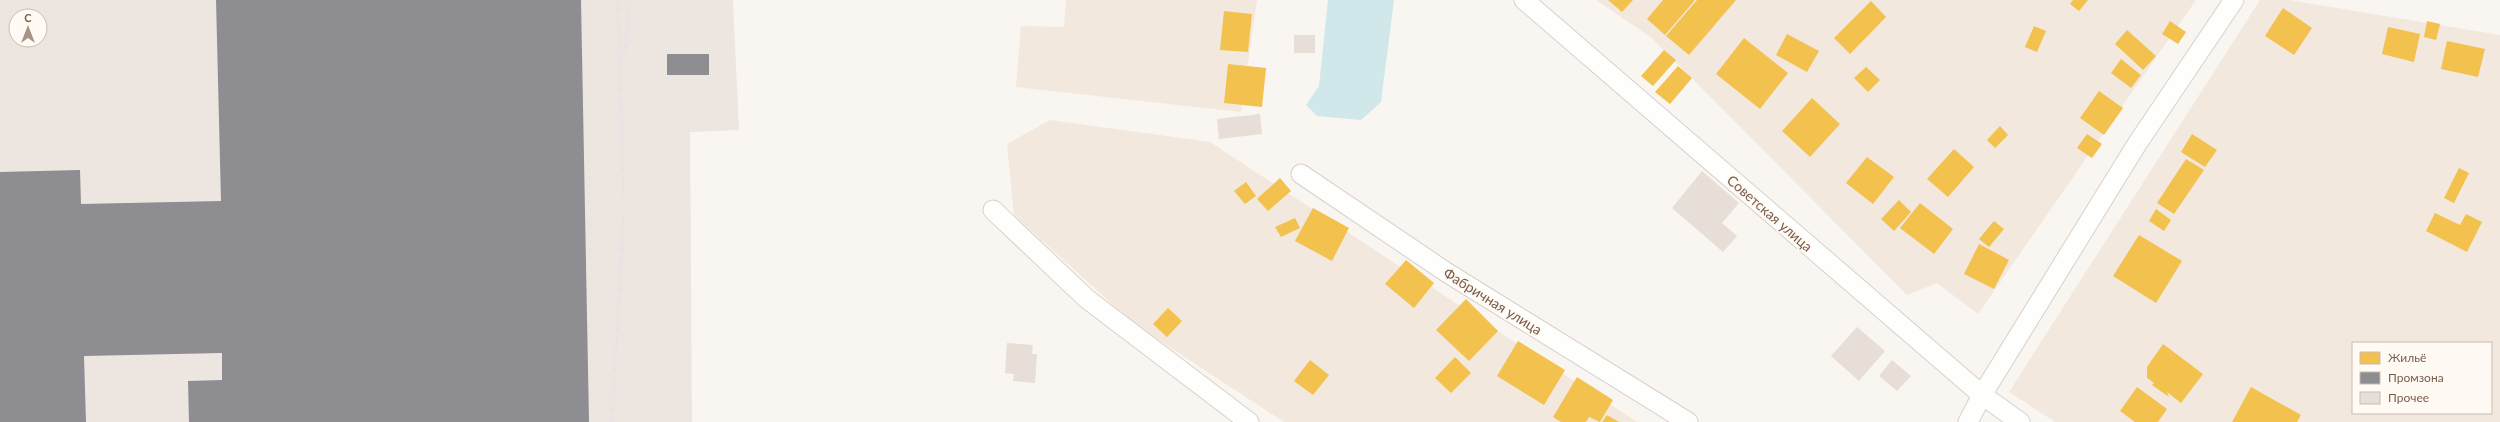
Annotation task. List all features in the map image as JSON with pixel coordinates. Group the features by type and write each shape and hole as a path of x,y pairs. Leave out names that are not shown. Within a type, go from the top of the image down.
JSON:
{"street":[{"name":"Советская улица","path":"1524,0 1982,394 2020,422"},
{"path":"1968,422 1982,394 2138,144 2234,0"},
{"name":"Фабричная улица","path":"1301,174 1446,272 1688,422"},
{"path":"993,210 1087,299 1249,422"}],"shaded area":[{"path":"0,0 733,0 739,130 690,132 692,422 0,422"},
{"path":"1066,0 1257,0 1241,112 1016,87 1021,26 1064,27"},
{"path":"1596,0 2196,0 1978,314 1937,283 1907,295 1652,38"},
{"path":"2260,0 2289,0 2500,35 2500,422 2055,422 2009,392"},
{"path":"1050,120 1210,142 1637,422 1284,422 1133,323 1014,215 1007,144"}],"water":[{"path":"1328,0 1394,0 1381,102 1361,120 1317,116 1306,105 1319,86"}],"building: Жильё":[{"path":"1608,0 1633,0 1622,12"},
{"path":"1663,0 1695,0 1665,35 1647,19"},
{"path":"1697,0 1736,0 1689,55 1666,36"},
{"path":"2073,0 2088,0 2079,11 2070,4"},
{"path":"1871,1 1886,17 1850,54 1834,38"},
{"path":"2283,8 2312,28 2294,55 2265,36"},
{"path":"1224,11 1252,14 1248,52 1220,50"},
{"path":"2170,21 2186,32 2178,44 2162,34"},
{"path":"2427,21 2440,24 2436,40 2424,37"},
{"path":"2034,26 2046,31 2037,52 2025,47"},
{"path":"2388,27 2420,34 2414,62 2382,54"},
{"path":"2127,30 2156,56 2143,70 2115,44"},
{"path":"1787,34 1819,51 1807,72 1776,55"},
{"path":"1744,38 1788,73 1760,109 1716,74"},
{"path":"2447,41 2485,49 2478,77 2441,69"},
{"path":"1664,50 1676,60 1653,86 1641,76"},
{"path":"2121,59 2141,75 2131,88 2111,73"},
{"path":"1228,64 1266,68 1262,107 1224,103"},
{"path":"1678,66 1692,78 1670,104 1655,92"},
{"path":"1866,67 1880,80 1868,92 1854,78"},
{"path":"2099,91 2123,108 2104,135 2080,118"},
{"path":"1812,98 1840,124 1810,157 1782,131"},
{"path":"2000,126 2008,135 1995,148 1987,140"},
{"path":"2087,134 2102,144 2092,158 2077,148"},
{"path":"2192,134 2217,150 2205,167 2181,152"},
{"path":"1954,149 1974,167 1948,197 1927,179"},
{"path":"1867,157 1894,177 1873,204 1846,183"},
{"path":"2186,159 2204,170 2174,214 2157,203"},
{"path":"2459,168 2469,173 2454,203 2444,198"},
{"path":"1280,178 1291,191 1268,211 1257,199"},
{"path":"1246,182 1256,196 1245,204 1234,191"},
{"path":"1899,200 1911,212 1894,231 1881,219"},
{"path":"1920,203 1953,229 1934,254 1900,228"},
{"path":"1313,208 1349,228 1332,261 1295,241"},
{"path":"2156,209 2171,220 2164,231 2149,221"},
{"path":"2435,213 2460,225 2466,214 2482,222 2467,252 2426,231"},
{"path":"1295,218 1300,228 1281,237 1275,227"},
{"path":"1994,221 2004,229 1989,247 1979,239"},
{"path":"2139,235 2182,261 2156,303 2113,276"},
{"path":"1979,244 2009,260 1994,289 1964,274"},
{"path":"1406,260 1434,283 1414,308 1385,284"},
{"path":"1466,299 1498,331 1469,361 1436,330"},
{"path":"1168,308 1182,321 1167,337 1153,324"},
{"path":"1518,341 1565,370 1544,405 1497,376"},
{"path":"2163,344 2203,374 2181,403 2167,392 2169,397 2152,385 2154,383 2147,378 2147,367"},
{"path":"1455,357 1471,373 1451,393 1435,378"},
{"path":"1310,360 1329,375 1313,395 1294,381"},
{"path":"1577,377 1613,400 1600,422 1589,417 1586,422 1561,422 1553,417"},
{"path":"2137,387 2167,409 2158,422 2135,422 2120,411"},
{"path":"2251,387 2301,415 2297,422 2232,422"},
{"path":"1607,415 1619,422 1602,422"}],"building: Промзона":[{"path":"216,0 581,0 589,422 189,422 188,381 222,380 222,353 84,356 86,422 0,422 0,172 80,170 81,204 221,201"},
{"path":"667,54 709,54 709,75 667,75"}],"building: Прочее":[{"path":"1294,35 1315,35 1315,53 1294,53"},
{"path":"1260,114 1262,134 1219,139 1217,119"},
{"path":"1702,171 1739,203 1722,223 1737,236 1723,252 1672,208"},
{"path":"1857,327 1885,351 1859,381 1831,356"},
{"path":"1007,343 1033,345 1032,354 1037,354 1035,383 1013,381 1014,374 1005,373"},
{"path":"1892,360 1911,376 1897,391 1879,376"}],"railway":[{"path":"612,422 624,209 618,0"},
{"path":"624,60 630,0"}]}
